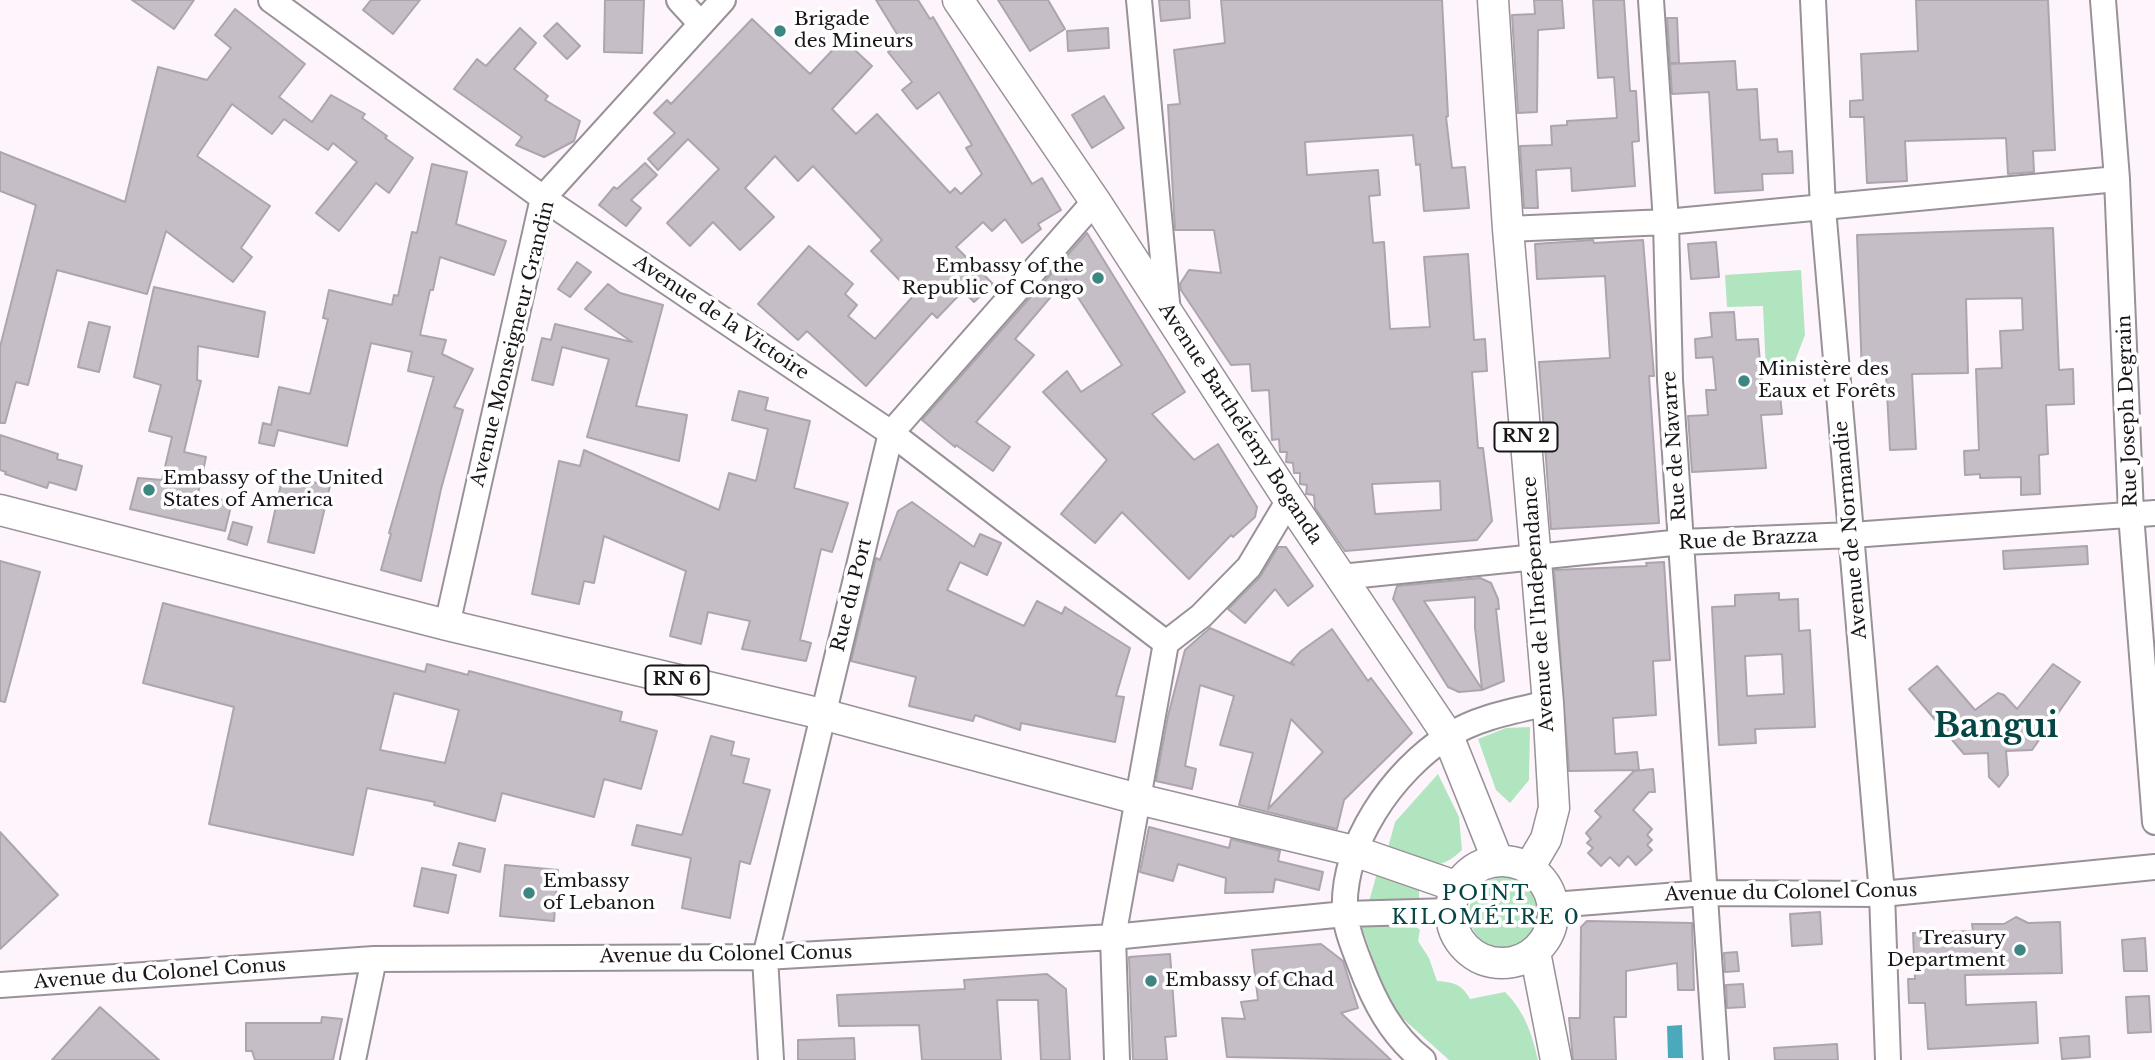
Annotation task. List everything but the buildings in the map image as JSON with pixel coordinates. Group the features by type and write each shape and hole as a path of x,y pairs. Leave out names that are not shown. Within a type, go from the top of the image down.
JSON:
{"main road":[{"name":"Avenue Barthélémy Boganda","path":"958,0 1095,201 1168,317 1448,736 1498,861"},
{"name":"Avenue de l'Indépendance","path":"1493,0 1508,229 1537,558 1554,808 1546,838 1529,869"},
{"name":"RN 6","path":"0,510 447,625 822,715 1138,799 1354,851 1455,899"},
{"path":"1498,861 1514,862 1529,869 1545,884 1553,905 1550,931 1535,952 1518,960 1499,963 1480,958 1465,946 1455,930 1455,899 1468,874 1482,865 1498,861"},
{"path":"1535,952 1556,1060"}],"street":[{"name":"Avenue de la Victoire","path":"271,0 544,198 891,433 1166,643"},
{"path":"679,0 700,23"},
{"name":"Avenue Monseigneur Grandin","path":"447,625 544,198 723,0"},
{"path":"1139,0 1168,317"},
{"name":"Rue de Navarre","path":"1651,0 1666,222 1671,380 1716,1060"},
{"name":"Avenue de Normandie","path":"1813,0 1823,208 1882,894 1888,1060"},
{"name":"Rue Joseph Degrain","path":"2103,0 2143,514 2155,822"},
{"path":"1508,229 1666,222 2117,179"},
{"name":"Rue du Port","path":"771,1060 765,957 891,433 1095,201"},
{"path":"1117,1060 1113,937 1166,643 1201,615 1249,567 1289,500"},
{"name":"Rue de Brazza","path":"1341,577 1682,542 1852,535 2143,514"},
{"path":"1423,1060 1388,1023 1375,1000 1356,952 1345,914 1354,851 1385,797 1448,736 1486,718 1548,702"},
{"name":"Avenue du Colonel Conus","path":"1553,905 1706,893 1882,894 2155,867"},
{"name":"Avenue du Colonel Conus","path":"0,985 374,959 765,957 1113,937 1345,914 1455,899"},
{"path":"353,1060 374,959"}],"green space":[{"path":"1801,270 1805,335 1791,371 1766,372 1763,306 1727,307 1725,275"},
{"path":"1530,727 1529,780 1510,803 1496,790 1478,739 1506,728"},
{"path":"1438,774 1459,817 1462,850 1453,858 1435,865 1418,864 1386,855 1395,822"},
{"path":"1377,873 1419,888 1419,899 1415,903 1368,905"},
{"path":"1505,877 1525,883 1535,893 1541,913 1535,933 1525,943 1505,949 1485,943 1475,933 1469,913 1475,893 1485,883"},
{"path":"1413,923 1420,930 1418,941 1429,958 1437,981 1456,985 1464,990 1470,999 1505,992 1518,1007 1527,1024 1538,1060 1449,1060 1390,1007 1361,925"}],"water":[{"path":"1682,1025 1683,1058 1668,1058 1667,1026"}],"place":[{"name":"Brigade des Mineurs","path":"780,31"},
{"name":"Embassy of the Republic of Congo","path":"1098,278"},
{"name":"Ministère des Eaux et Forêts","path":"1744,381"},
{"name":"Embassy of the United States of America","path":"149,490"},
{"name":"Embassy of Lebanon","path":"529,893"},
{"name":"Treasury Department","path":"2020,950"},
{"name":"Embassy of Chad","path":"1151,981"}],"district":[{"name":"Bangui","path":"1996,728"},
{"name":"POINT KILOMÉTRE 0","path":"1486,906"}]}
